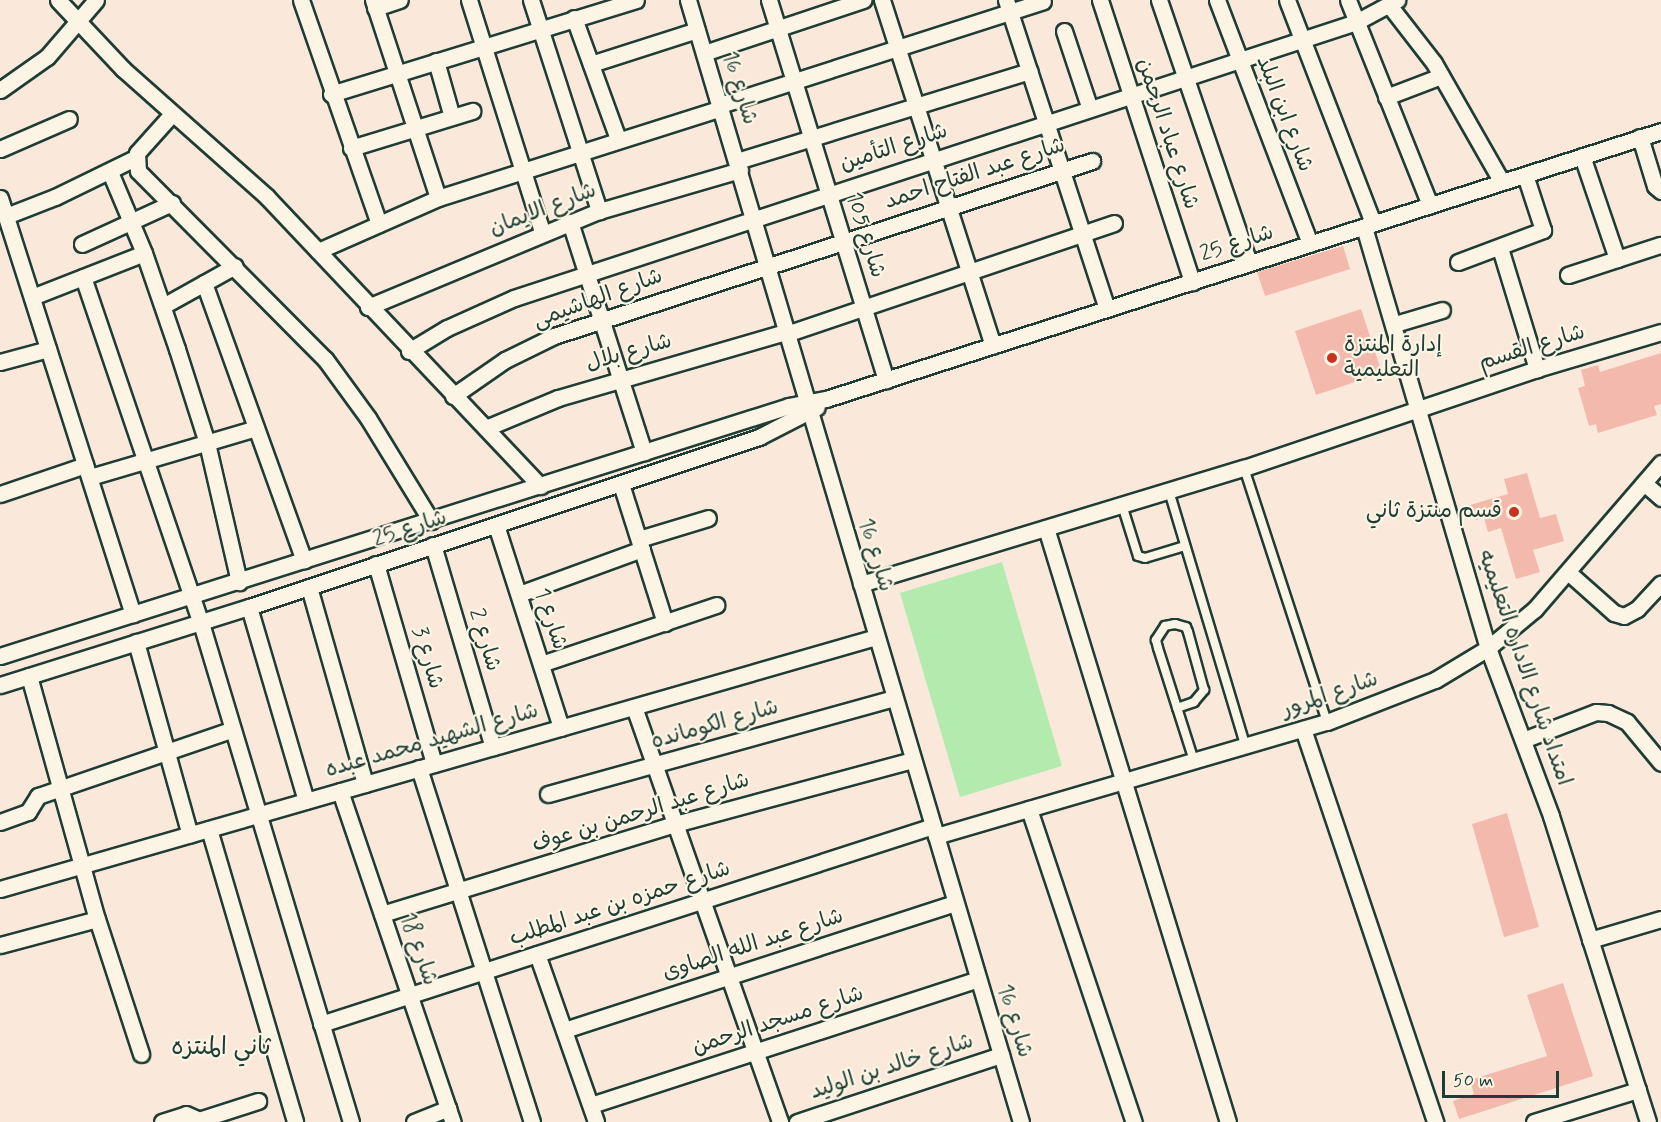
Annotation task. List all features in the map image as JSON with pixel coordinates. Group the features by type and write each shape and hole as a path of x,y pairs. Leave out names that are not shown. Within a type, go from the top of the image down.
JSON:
{"street":[{"path":"58,0 77,23 172,114 267,197 409,351 540,486"},
{"path":"0,90 46,57 96,0"},
{"path":"301,0 331,94 379,224"},
{"path":"400,0 374,4 438,198"},
{"path":"469,0 542,232"},
{"path":"531,0 599,211"},
{"path":"331,94 636,0"},
{"name":"شارع 16","path":"688,0 789,332 808,407 1021,1122"},
{"name":"شارع 105","path":"769,0 886,380"},
{"path":"704,53 863,0"},
{"path":"882,0 993,346"},
{"name":"شارع عباد الرحمن","path":"1100,0 1192,282"},
{"path":"1159,0 1249,263"},
{"name":"شارع ابن البلد","path":"1218,0 1239,62 1310,244"},
{"name":"امتداد شارع الاداره التعليميه","path":"1287,0 1368,225 1418,409 1488,648 1523,740 1648,1122"},
{"path":"1348,0 1430,205"},
{"path":"318,250 438,198 521,169 897,48 1008,6 1042,1"},
{"path":"1393,2 1441,76 1502,182"},
{"name":"شارع التأمين","path":"409,351 447,327 505,302 754,217 1239,62 1356,22 1393,2"},
{"path":"1008,6 1107,309"},
{"path":"574,18 618,139"},
{"path":"591,64 697,30"},
{"path":"1064,31 1090,109"},
{"path":"436,61 452,117"},
{"name":"شارع الايمان","path":"368,307 542,232 599,211 738,166 811,138 1029,71"},
{"path":"1386,97 1441,76"},
{"path":"351,148 472,111"},
{"path":"6,216 110,172 135,158 172,114"},
{"path":"0,149 69,119"},
{"name":"شارع 25","path":"0,685 201,623 759,437 808,407 826,399 1661,131"},
{"path":"1640,137 1655,186 1661,192"},
{"path":"1582,156 1617,259"},
{"path":"135,158 138,171 235,266 339,377 431,521"},
{"name":"شارع عبد الفتاح احمد","path":"768,264 1092,161"},
{"path":"110,172 144,253 163,306 207,443 239,582"},
{"path":"1458,262 1543,230 1526,174"},
{"path":"0,198 6,216 7,242 32,297 133,614"},
{"path":"82,244 172,203"},
{"path":"570,222 644,452"},
{"name":"شارع بلال","path":"486,428 558,398 620,378 789,332 1114,223"},
{"path":"1568,275 1660,246"},
{"path":"1500,248 1537,369"},
{"path":"32,297 144,253"},
{"name":"شارع الهاشيمى","path":"453,396 505,360 554,336 768,264"},
{"path":"163,306 235,266"},
{"path":"82,277 201,623 231,730 351,1122"},
{"path":"204,283 304,561"},
{"path":"1395,324 1442,310"},
{"name":"شارع القسم","path":"861,584 1244,468 1537,369 1661,332"},
{"path":"0,362 48,349"},
{"name":"شارع 25","path":"1,652 192,597 644,452 808,407"},
{"path":"1,491 87,471 146,462 256,428"},
{"name":"شارع المرور","path":"934,831 1029,809 1246,747 1327,722 1435,680 1488,648 1569,573 1661,464"},
{"path":"1644,483 1661,498"},
{"path":"621,484 665,622"},
{"path":"519,594 708,518"},
{"name":"شارع 1","path":"496,525 561,728"},
{"path":"1046,528 1228,1122"},
{"name":"شارع 2","path":"433,545 493,747"},
{"name":"شارع 3","path":"376,564 458,892 532,1122"},
{"path":"1569,573 1614,613 1624,616 1636,609 1661,583"},
{"path":"309,587 365,784"},
{"path":"541,664 716,605"},
{"path":"249,607 306,801"},
{"name":"شارع الشهيد محمد عبده","path":"0,889 876,637"},
{"path":"136,642 190,835"},
{"path":"29,676 81,866 141,1054"},
{"name":"شارع الكومانده","path":"548,794 894,698"},
{"path":"634,707 780,1122"},
{"path":"1523,740 1596,712 1608,713 1627,722 1661,763"},
{"path":"1304,729 1435,1122"},
{"path":"0,822 28,812 38,796 231,730"},
{"name":"شارع عبد الرحمن بن عوف","path":"382,914 675,824 913,760"},
{"name":"شارع 18","path":"340,791 451,1115"},
{"path":"1029,809 1134,1122"},
{"path":"209,829 295,1122"},
{"name":"شارع حمزه بن عبد المطلب","path":"321,1024 702,900 934,831"},
{"name":"شارع عبد الله الصاوى","path":"564,1030 955,903"},
{"path":"0,945 97,919"},
{"path":"1590,940 1661,919"},
{"path":"537,954 596,1122"},
{"name":"شارع مسجد الرحمن","path":"591,1105 978,980"},
{"name":"شارع خالد بن الوليد","path":"797,1122 1001,1055"},
{"path":"1534,1122 1638,1090"},
{"path":"162,1122 186,1114 203,1120 258,1101"},
{"path":"414,1122 451,1115"}],"lane":[{"path":"1244,468 1327,722"},
{"path":"1169,491 1246,747"},
{"path":"1122,505 1137,556 1146,558 1185,546"},
{"path":"1177,708 1194,702 1204,690 1186,627 1175,624 1165,626 1156,640 1177,708 1194,761"}],"green space":[{"path":"1002,562 1062,766 960,797 900,593"}],"building":[{"path":"1343,246 1350,269 1265,296 1257,272"},
{"path":"1361,309 1382,373 1316,395 1295,331"},
{"path":"1661,353 1661,404 1654,406 1657,415 1598,433 1596,424 1589,426 1578,388 1585,386 1581,370 1598,365 1600,372"},
{"path":"1527,473 1540,518 1556,514 1564,541 1533,550 1540,572 1516,579 1501,528 1488,532 1484,518 1475,520 1470,505 1508,494 1504,479"},
{"path":"1507,813 1539,927 1504,937 1472,824"},
{"path":"1563,983 1593,1076 1459,1119 1453,1101 1474,1094 1470,1080 1547,1056 1527,995"}],"place":[{"name":"إدارة المنتزة التعليمية","path":"1332,358"},
{"name":"قسم منتزة ثاني","path":"1514,512"}],"district":[{"name":"ثاني المنتزه","path":"221,1048"}]}
